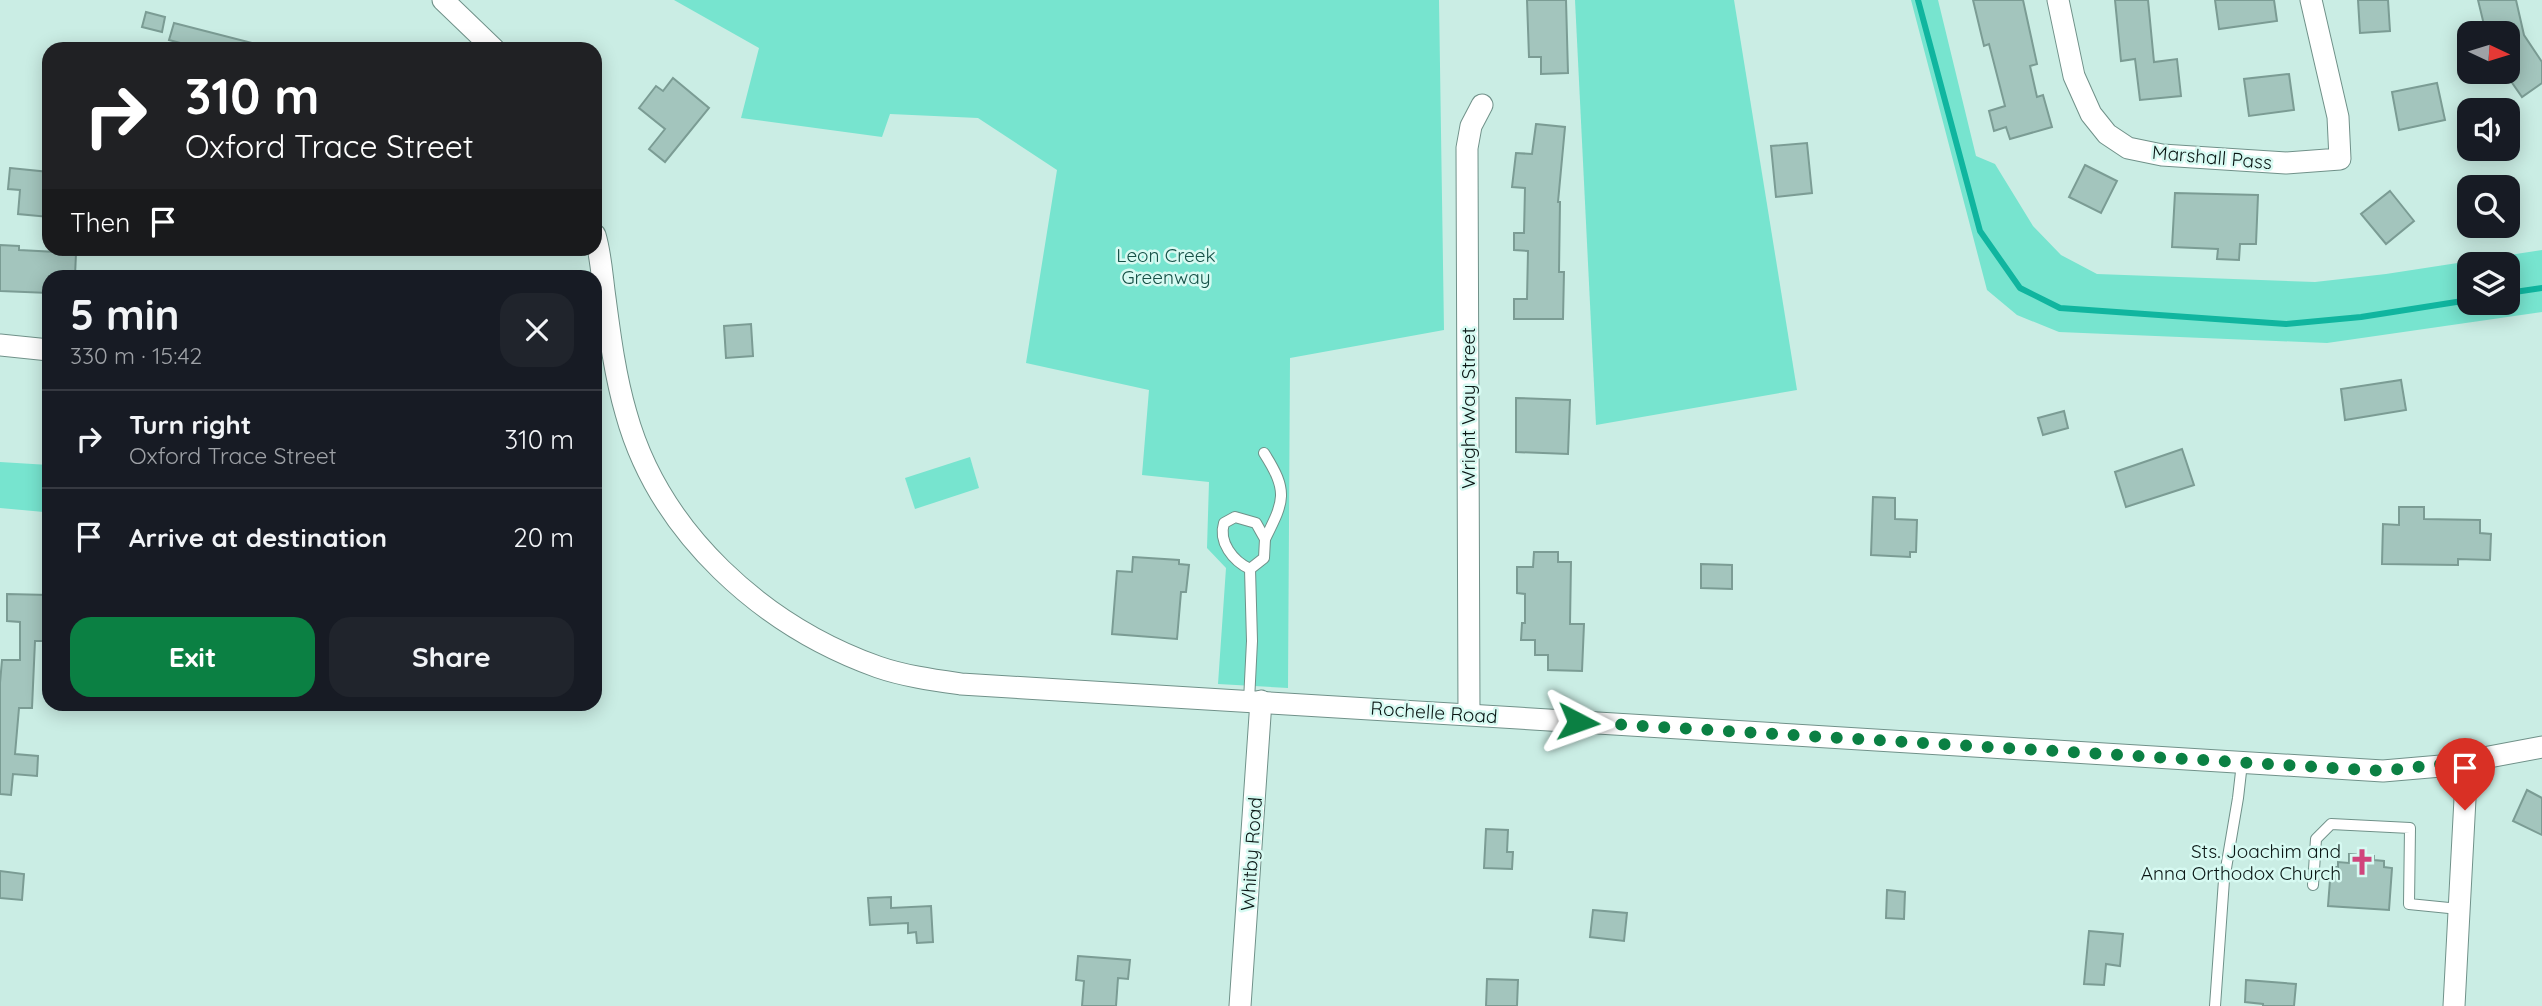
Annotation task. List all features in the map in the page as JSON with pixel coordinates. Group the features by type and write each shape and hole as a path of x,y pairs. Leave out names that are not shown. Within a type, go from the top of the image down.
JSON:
{"street":[{"path":"443,0 487,42"},
{"name":"Marshall Pass","path":"2058,0 2074,76 2091,114 2107,134 2127,148 2162,155 2286,163 2340,159 2338,117 2311,0"},
{"name":"Wright Way Street","path":"1469,714 1467,148 1471,126 1482,105"},
{"name":"Rochelle Road","path":"602,282 613,356 632,433 645,466 668,506 697,544 761,605 792,626 838,651 880,668 961,684 1469,714 1710,732 2383,771 2467,761 2542,747"},
{"path":"0,345 42,350"},
{"name":"Whitby Road","path":"1240,1006 1255,701"},
{"path":"2454,1006 2467,761"}],"lane":[{"path":"1250,569 1264,558 1265,539 1281,506 1281,489 1273,467 1264,453"},
{"path":"1250,569 1239,564 1229,551 1221,532 1224,523 1235,517 1256,523 1265,539"},
{"path":"1250,569 1255,701"},
{"path":"2215,1006 2224,880 2242,763"},
{"path":"2313,885 2316,839 2331,824 2410,828 2409,904 2459,909"}],"green space":[{"name":"Leon Creek Greenway","path":"674,0 1439,0 1444,330 1290,358 1288,688 1218,684 1226,568 1207,548 1209,482 1142,475 1149,390 1026,363 1057,170 978,118 890,114 882,137 741,118 759,48"},
{"path":"1575,0 1734,0 1797,390 1596,425"},
{"path":"1911,0 1938,0 1976,156 1995,164 2033,226 2061,255 2097,274 2315,282 2457,263 2457,315 2520,315 2520,253 2542,250 2542,312 2327,343 2059,332 2017,315 1987,290"},
{"path":"970,457 979,488 915,509 905,478"},
{"path":"0,462 42,465 42,512 0,508"}],"building":[{"path":"1527,0 1566,0 1568,73 1541,74 1541,57 1529,57"},
{"path":"1973,0 2023,0 2037,64 2030,66 2037,97 2043,95 2052,127 2010,139 2006,127 1994,131 1989,111 2005,106 1989,44 1984,46"},
{"path":"2115,0 2148,0 2154,62 2177,59 2181,96 2140,100 2135,59 2121,61"},
{"path":"2215,0 2274,0 2277,21 2219,29"},
{"path":"2358,0 2388,0 2390,31 2360,33"},
{"path":"2478,0 2516,0 2524,35 2542,62 2542,83 2522,97 2513,84 2520,84 2520,21 2483,21"},
{"path":"146,12 165,17 162,32 142,27"},
{"path":"174,23 248,42 177,42 169,40"},
{"path":"2289,74 2294,110 2249,116 2244,79"},
{"path":"673,78 709,108 665,162 649,149 665,129 639,108 656,86 663,91"},
{"path":"2437,83 2445,120 2399,130 2392,92"},
{"path":"1536,124 1565,127 1558,202 1559,272 1564,272 1563,319 1514,319 1514,299 1527,299 1528,251 1514,250 1514,233 1524,233 1525,188 1512,187 1516,153 1532,154"},
{"path":"1807,143 1812,193 1776,197 1771,146"},
{"path":"2085,165 2117,181 2101,213 2069,197"},
{"path":"10,168 42,171 42,216 18,214 20,190 8,189"},
{"path":"2390,191 2414,221 2386,244 2361,214"},
{"path":"2175,193 2258,195 2256,244 2240,244 2239,260 2217,259 2218,249 2172,247"},
{"path":"0,245 19,246 19,250 42,251 42,256 76,256 75,270 42,270 42,293 0,291"},
{"path":"751,324 753,356 726,358 724,326"},
{"path":"2401,380 2406,410 2345,420 2341,389"},
{"path":"1516,398 1570,400 1568,454 1516,452"},
{"path":"2064,411 2068,428 2043,435 2038,418"},
{"path":"2182,449 2194,485 2126,507 2115,472"},
{"path":"1873,497 1895,498 1895,519 1917,520 1916,552 1910,552 1910,557 1871,555"},
{"path":"2399,507 2424,507 2424,519 2480,520 2480,533 2491,534 2490,560 2458,559 2458,565 2382,564 2383,524 2399,525"},
{"path":"1534,552 1558,552 1558,562 1571,562 1570,624 1584,624 1582,671 1548,670 1548,655 1535,655 1535,640 1521,640 1522,623 1525,623 1525,594 1517,593 1517,567 1533,567"},
{"path":"1133,557 1179,560 1179,564 1189,565 1186,592 1181,592 1177,639 1112,634 1117,571 1132,572"},
{"path":"1701,564 1732,565 1732,589 1701,588"},
{"path":"7,594 42,595 42,641 35,641 32,708 19,708 15,754 38,756 37,776 13,774 11,795 0,794 0,683 2,660 20,660 20,622 7,621"},
{"path":"2527,790 2542,798 2542,835 2513,821"},
{"path":"1486,829 1508,830 1507,852 1513,852 1512,869 1484,868"},
{"path":"2349,854 2374,856 2374,860 2384,861 2384,867 2392,868 2389,910 2328,906 2331,867 2338,867 2338,862 2349,863"},
{"path":"0,871 24,874 22,900 0,898"},
{"path":"1887,890 1905,892 1904,919 1886,918"},
{"path":"891,897 891,908 931,906 933,942 917,943 916,932 908,933 908,923 870,925 868,898"},
{"path":"1593,910 1627,913 1624,941 1590,937"},
{"path":"2089,931 2123,934 2120,966 2106,964 2104,985 2084,984"},
{"path":"1078,956 1130,960 1128,979 1118,978 1116,1006 1082,1006 1084,981 1076,980"},
{"path":"1487,979 1518,980 1517,1006 1486,1006"},
{"path":"2246,980 2296,984 2294,1006 2263,1006 2245,1002"}],"waterway":[{"path":"1918,0 1980,231 2020,288 2060,308 2286,324 2361,317 2457,302"},
{"path":"2520,291 2542,288"}],"place":[{"name":"Sts. Joachim and Anna Orthodox Church","path":"2362,862"}],"route":[{"path":"1578,722 2383,771 2467,761 2465,810"}]}
